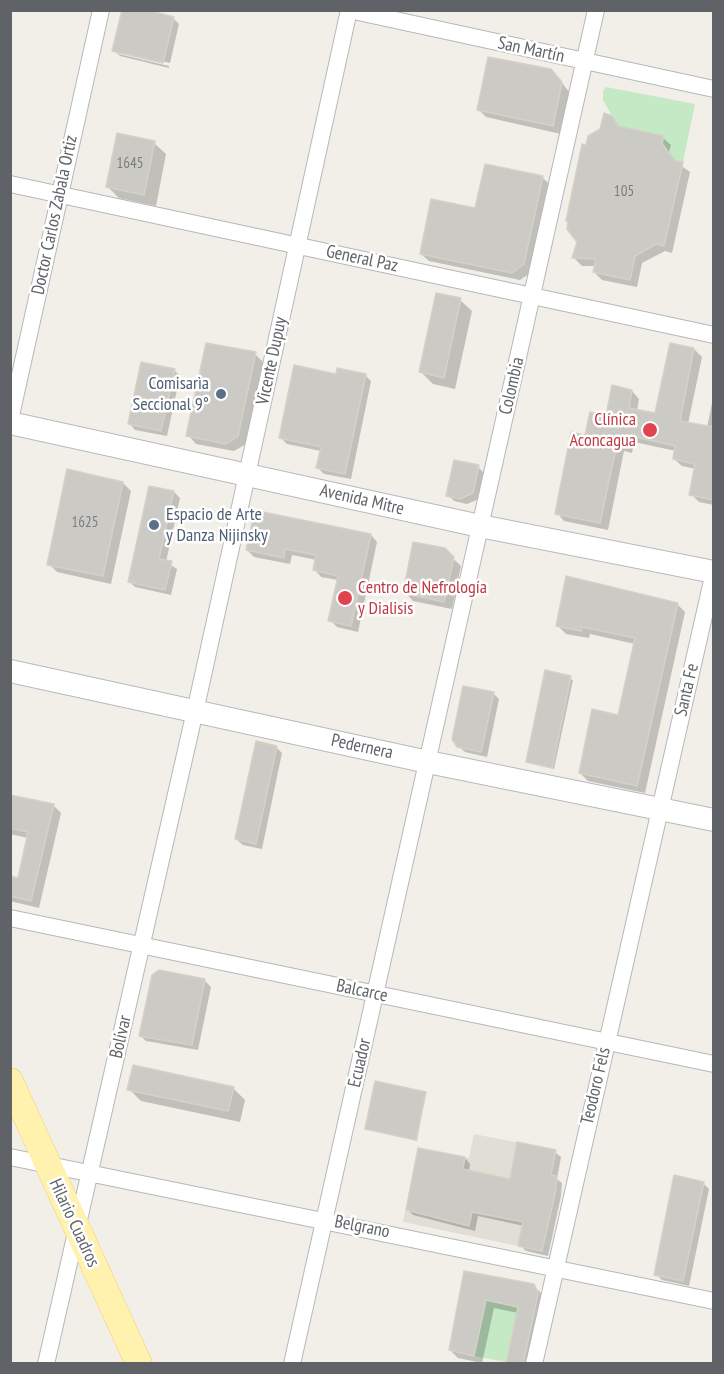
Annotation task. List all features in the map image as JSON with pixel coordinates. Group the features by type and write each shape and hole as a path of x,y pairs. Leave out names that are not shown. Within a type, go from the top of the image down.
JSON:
{"main road":[{"name":"Hilario Cuadros","path":"10,1081 139,1364"}],"street":[{"name":"Doctor Carlos Zabala Ortiz","path":"10,422 101,10"},
{"name":"San Martín","path":"349,10 714,89"},
{"name":"Vicente Dupuy","path":"195,711 349,10"},
{"name":"Colombia","path":"428,762 596,10"},
{"name":"General Paz","path":"10,184 714,335"},
{"name":"Avenida Mitre","path":"10,422 480,526 714,572"},
{"name":"Santa Fe","path":"660,808 714,572"},
{"name":"Pedernera","path":"10,671 428,762 714,820"},
{"name":"Bolívar","path":"46,1364 195,711"},
{"name":"Ecuador","path":"292,1364 428,762"},
{"name":"Teodoro Fels","path":"534,1364 660,808"},
{"name":"Balcarce","path":"10,918 714,1064"},
{"name":"Belgrano","path":"10,1157 714,1300"}],"shaded area":[{"path":"474,1134 556,1150 551,1175 556,1189 542,1251 403,1222 418,1148 469,1158"}],"green space":[{"path":"606,87 695,104 683,162 674,161 662,143 663,136 618,126 603,100 603,91"},
{"path":"486,1300 518,1307 506,1362 474,1356"}],"building":[{"path":"122,10 147,10 174,17 163,63 112,51"},
{"path":"488,57 551,69 562,82 553,126 477,110"},
{"path":"604,113 612,116 618,126 664,136 662,143 674,161 683,162 664,246 656,244 635,256 630,280 593,272 596,259 572,258 577,242 567,229 568,222 566,221 582,144 586,145 588,136 600,129"},
{"path":"117,133 155,141 144,195 106,187"},
{"path":"485,164 543,176 524,264 512,273 420,254 431,199 475,208"},
{"path":"436,293 461,298 444,378 419,372"},
{"name":"Comisarìa Seccional 9°","path":"206,343 256,352 238,436 226,444 186,436"},
{"name":"Clínica Aconcagua","path":"670,343 694,348 680,421 714,427 714,500 689,495 695,464 673,459 675,446 627,435 625,446 617,444 600,523 555,514 571,432 585,435 590,412 606,416 612,385 632,390 629,408 655,413"},
{"path":"141,362 175,369 161,431 128,424"},
{"path":"294,365 336,374 337,368 366,374 345,474 316,468 321,447 279,438"},
{"path":"454,460 479,465 473,493 460,499 446,496"},
{"path":"67,469 123,482 103,576 47,565"},
{"name":"Espacio de Arte y Danza Nijinsky","path":"149,486 174,491 159,559 172,561 165,590 128,582"},
{"path":"263,512 371,534 351,626 328,621 338,576 313,570 316,555 285,549 284,558 246,550 253,518"},
{"path":"413,542 445,548 454,557 444,602 403,593"},
{"path":"566,576 678,603 637,786 579,773 592,709 618,715 635,638 582,627 581,631 556,626"},
{"path":"545,670 571,676 552,768 526,762"},
{"path":"463,686 494,692 481,752 457,747 452,739"},
{"path":"256,741 277,746 256,844 235,839"},
{"path":"10,795 54,804 31,901 10,896 10,876 18,878 28,832 10,828"},
{"path":"159,970 205,979 192,1045 139,1036 152,975"},
{"path":"133,1065 234,1087 228,1111 127,1090"},
{"path":"375,1081 426,1092 416,1140 365,1129"},
{"path":"517,1142 556,1150 551,1175 557,1176 556,1189 542,1251 518,1246 523,1222 472,1212 469,1226 406,1210 418,1148 465,1157 463,1169 510,1179"},
{"path":"674,1175 704,1182 683,1281 654,1275"},
{"path":"464,1271 534,1284 538,1293 523,1364 506,1364 518,1307 486,1300 474,1356 449,1350"}],"place":[{"name":"Comisarìa Seccional 9°","path":"221,394"},
{"name":"Clínica Aconcagua","path":"650,430"},
{"name":"Espacio de Arte y Danza Nijinsky","path":"154,525"},
{"name":"Centro de Nefrología y Dialisis","path":"345,598"}]}
